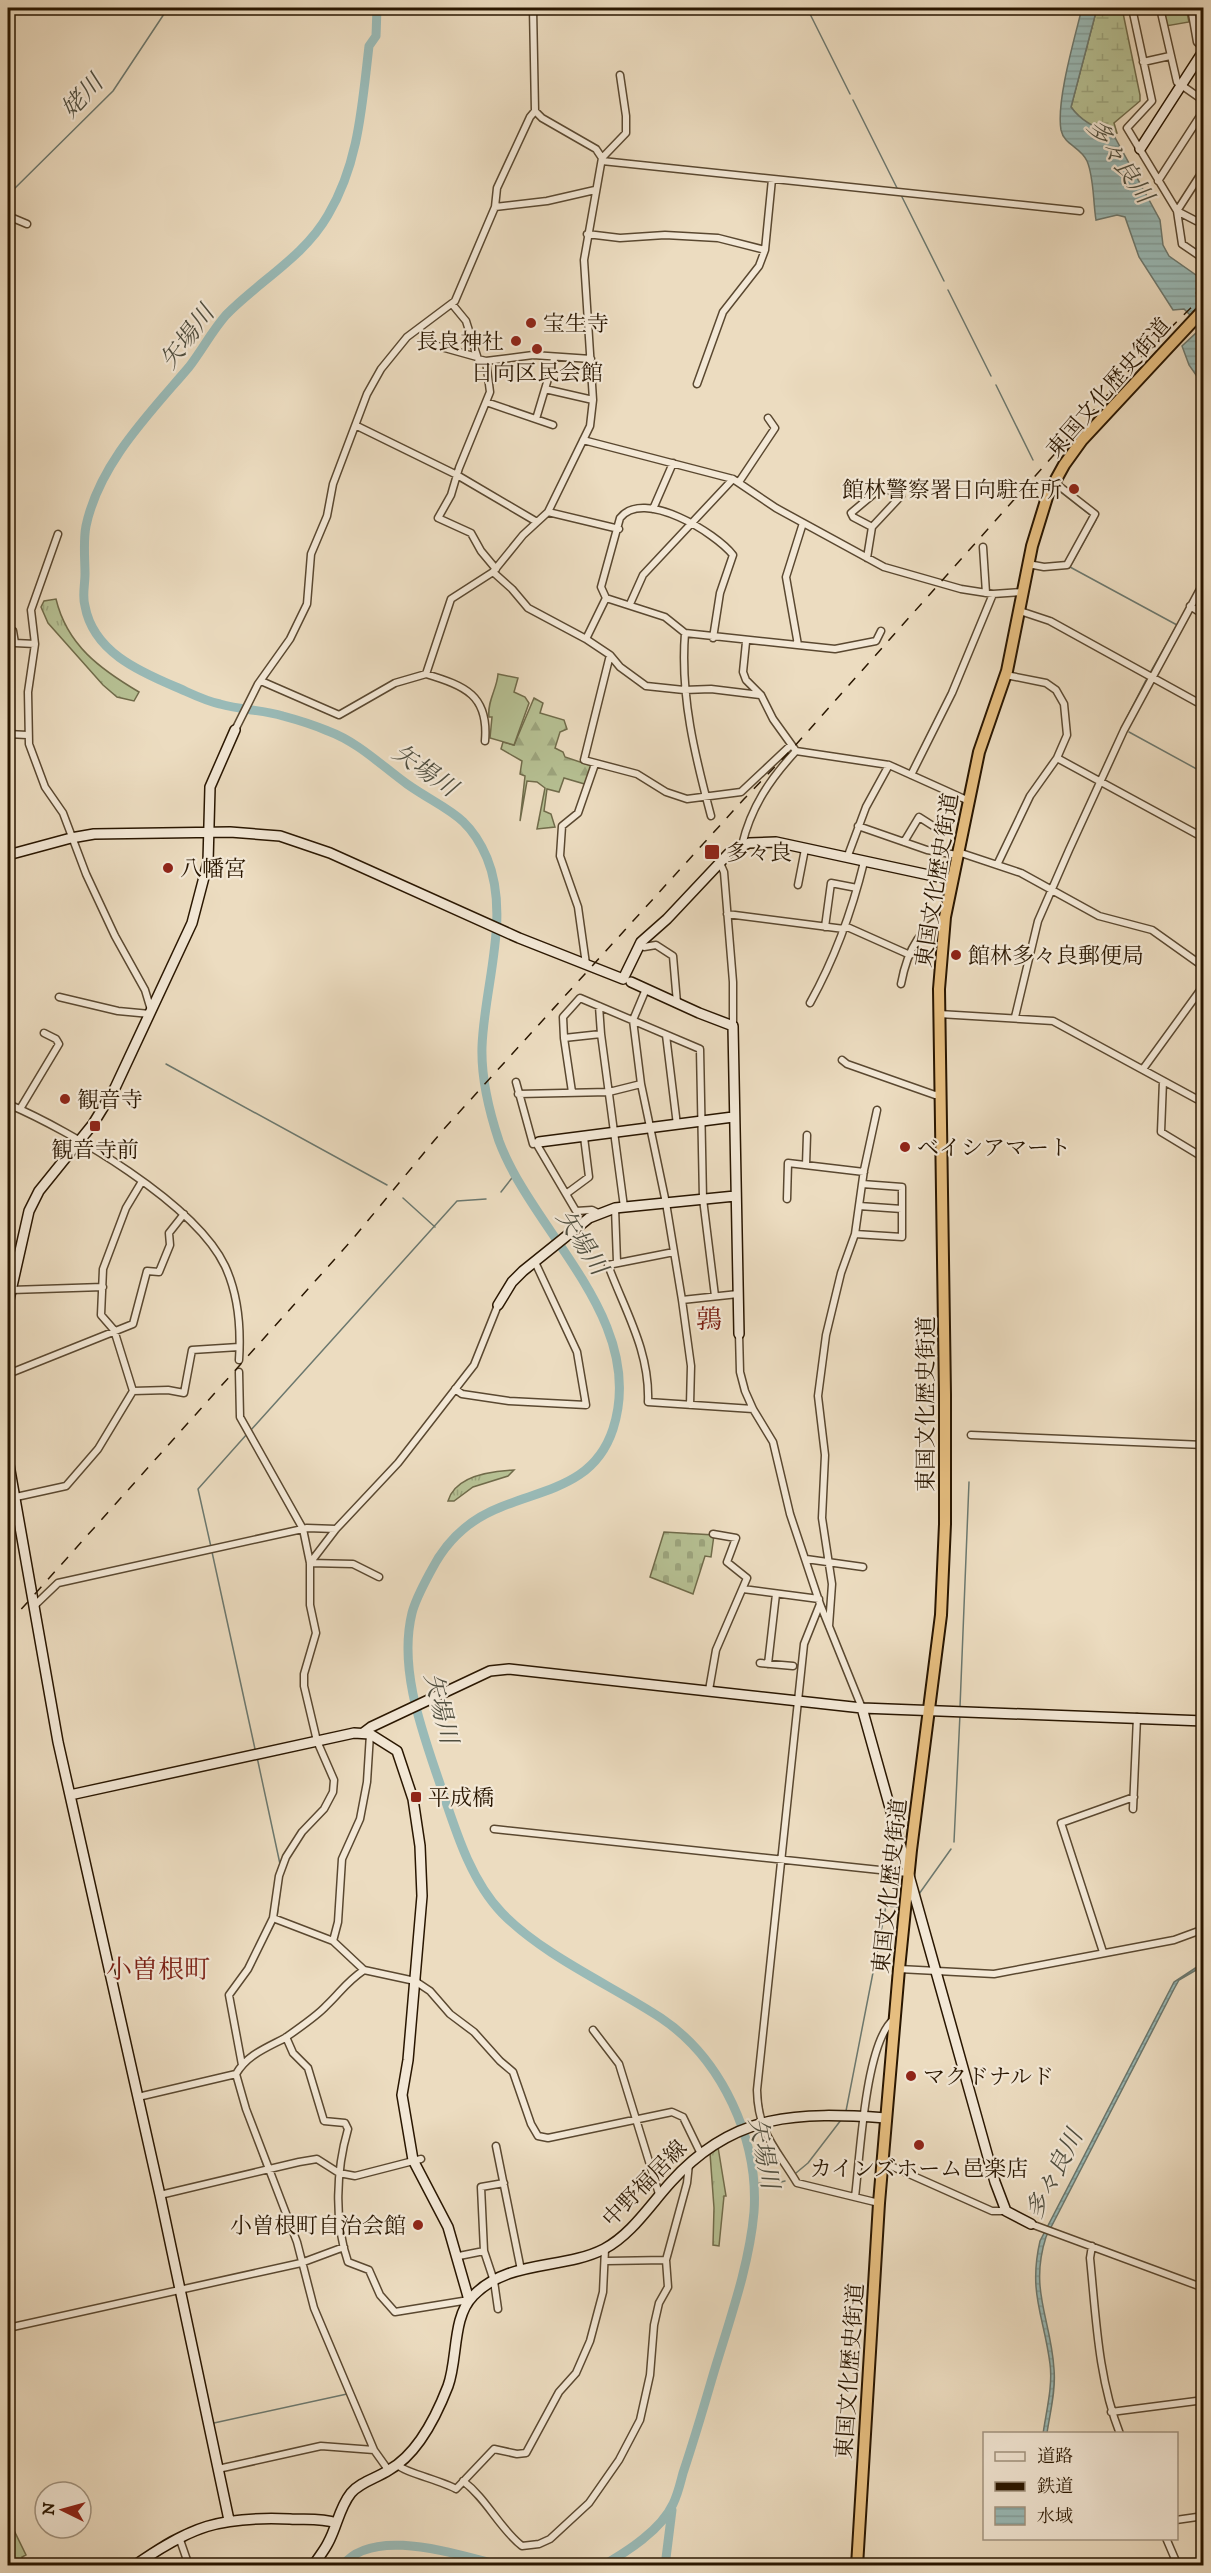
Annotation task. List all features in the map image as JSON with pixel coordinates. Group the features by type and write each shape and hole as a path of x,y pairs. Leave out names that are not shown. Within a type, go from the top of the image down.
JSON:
{"highway":[{"name":"東国文化歴史街道","path":"856,2565 879,2203 899,1969 908,1873 941,1615 945,1524 939,1014 945,918 979,752 1006,675 1039,518 1054,482 1084,438 1203,309"}],"street":[{"path":"8,1304 29,1211 47,1181 82,1140 115,1088 196,909 206,875 210,787 235,730 260,682 284,650 307,604 310,554 327,516 337,473 357,426 367,394 381,369 411,333 452,304 495,207 497,188 530,117 535,111 533,8"},
{"path":"1132,8 1152,101 1127,128 1177,211 1182,244 1203,259"},
{"path":"1160,8 1170,56 1180,87 1203,101"},
{"path":"1140,149 1203,49 1197,42 1191,8"},
{"path":"1143,62 1170,56"},
{"path":"426,674 451,600 494,571 548,512 591,420 593,400 584,260 602,159 626,133 627,116 620,75"},
{"path":"1158,181 1203,110"},
{"path":"535,111 542,118 596,149 602,159"},
{"path":"602,159 1080,211"},
{"path":"1177,211 1203,169"},
{"path":"697,384 723,312 759,266 765,250 772,179"},
{"path":"495,207 547,201 595,190"},
{"path":"1177,211 1203,225"},
{"path":"8,216 27,224"},
{"path":"587,234 620,238 665,235 718,238 765,250"},
{"path":"452,304 466,321 477,357"},
{"path":"434,345 486,361 533,355 554,359 591,359"},
{"path":"536,419 554,359"},
{"path":"486,361 490,392 451,495 438,518 471,533 494,571 531,610 586,639 610,655 620,667 646,686 684,690 711,689 761,695"},
{"path":"545,389 593,400"},
{"path":"486,402 553,425"},
{"path":"630,604 643,575 690,524 736,481 775,428 768,418"},
{"path":"357,426 457,475 537,522"},
{"path":"583,440 736,481 776,508 884,567 940,584 989,594 1023,592"},
{"path":"652,509 673,463"},
{"path":"1028,564 1044,567 1067,565 1095,514 1054,482"},
{"path":"867,558 872,527 901,496 882,487 851,513 853,517 872,527"},
{"path":"606,598 601,587 619,529 620,518 625,512 635,509 667,510 734,555 720,592 713,638"},
{"path":"548,512 619,529"},
{"path":"798,645 786,577 803,523"},
{"path":"58,534 31,609 35,644 28,692 27,735 32,757 45,787 63,813 71,838 115,936 145,990 151,1012"},
{"path":"911,775 952,693 989,594 983,547"},
{"path":"1015,1017 1038,921 1100,781 1152,676 1203,582"},
{"path":"586,639 606,598"},
{"path":"606,598 665,617 685,633 713,638 835,649 876,641 881,631"},
{"path":"1190,606 1203,615"},
{"path":"1020,611 1044,618 1203,706"},
{"path":"8,631 13,631 15,643 35,644"},
{"path":"685,633 684,690 711,816"},
{"path":"747,642 743,672 746,680 761,695 796,751 889,765 969,801"},
{"path":"610,655 583,758 595,764 637,774 666,792 683,798 741,792 791,745"},
{"path":"260,682 339,715 395,683 426,674 454,683 472,695 486,718 485,741"},
{"path":"998,865 1030,796 1057,758 1067,735 1066,713 1056,690 1046,683 1006,675"},
{"path":"8,734 27,735"},
{"path":"741,845 750,817 763,792 796,751"},
{"path":"1057,758 1203,838"},
{"path":"586,964 578,907 560,854 562,826 578,813 595,764"},
{"path":"847,858 858,826 889,765"},
{"path":"904,842 919,817 941,831"},
{"path":"858,826 927,850 958,853 1021,873 1099,916 1160,934 1202,963"},
{"path":"8,855 71,838 102,834 259,833 300,841 470,916 623,979 628,974 639,944 667,919 734,848 741,845 769,842 952,880"},
{"path":"798,885 805,849"},
{"path":"810,1003 831,963 845,928 864,861"},
{"path":"720,863 724,872 733,982 733,1118 740,1372 753,1409 773,1442 781,1482 819,1602 862,1708 995,2182 1006,2211"},
{"path":"825,927 831,883 857,888"},
{"path":"727,914 845,928 910,955"},
{"path":"901,984 910,955 927,927 945,918"},
{"path":"639,944 644,947 656,945 673,956 677,1004"},
{"path":"631,982 677,1004 733,1026"},
{"path":"1143,1069 1203,985"},
{"path":"646,989 633,1020 641,1084 666,1203 682,1300 691,1366 690,1405"},
{"path":"59,997 118,1011 151,1012"},
{"path":"572,1092 563,1017 578,999 633,1020 700,1050 703,1199 715,1296"},
{"path":"599,1006 615,1133 620,1207 617,1262"},
{"path":"939,1014 1053,1021 1203,1103"},
{"path":"20,1109 59,1044 56,1039 44,1033"},
{"path":"564,1038 602,1034"},
{"path":"666,1035 677,1125"},
{"path":"842,1060 847,1064 935,1095 940,1094"},
{"path":"1163,1081 1161,1132 1203,1158"},
{"path":"516,1082 527,1130 533,1144 733,1118"},
{"path":"518,1094 609,1092 641,1084"},
{"path":"8,1104 82,1140 184,1214 202,1231 225,1267 238,1315 239,1360"},
{"path":"829,1626 832,1584 822,1518 825,1455 818,1396 826,1335 841,1273 855,1234 864,1172 877,1110"},
{"path":"806,1165 807,1134"},
{"path":"566,1194 588,1180 584,1137"},
{"path":"538,1142 576,1211 592,1210 598,1213"},
{"path":"787,1199 788,1163 864,1172"},
{"path":"16,1497 66,1486 98,1449 133,1391 114,1330 101,1315 103,1269 126,1209 141,1183"},
{"path":"855,1234 902,1237 902,1187 862,1184"},
{"path":"310,1563 336,1529 398,1463 455,1389 477,1358 486,1330 512,1282 536,1260 598,1213 620,1207 735,1196"},
{"path":"859,1206 902,1209"},
{"path":"8,1374 133,1324 147,1270 159,1272 170,1245 169,1233 184,1214"},
{"path":"674,1252 608,1265 628,1308 642,1350 647,1376 648,1402 753,1409"},
{"path":"455,1389 462,1394 509,1401 585,1405 577,1352 536,1260"},
{"path":"10,1290 103,1287"},
{"path":"682,1300 738,1294"},
{"path":"133,1391 168,1390 184,1393 192,1350 239,1347"},
{"path":"239,1372 240,1417 303,1529 310,1563 310,1605 316,1634 303,1680 317,1741 332,1773 333,1792 324,1809 302,1832 281,1867 273,1918 248,1969 230,1995 242,2065"},
{"path":"971,1435 1203,1444"},
{"path":"8,1459 70,1795 160,2195 229,2520"},
{"path":"34,1606 58,1583 303,1529 336,1529"},
{"path":"709,1690 716,1650 747,1576 727,1562 736,1538 713,1534"},
{"path":"806,1560 863,1567"},
{"path":"310,1563 353,1564 379,1577"},
{"path":"743,1589 819,1602"},
{"path":"768,1664 776,1594"},
{"path":"819,1602 804,1644 757,2107 767,2140 797,2183 879,2203"},
{"path":"760,1663 793,1666"},
{"path":"70,1795 317,1741 367,1733 397,1715 490,1671 509,1669 862,1708 1203,1721"},
{"path":"1132,1809 1137,1718"},
{"path":"333,1941 338,1922 342,1859 360,1819 367,1782 367,1733"},
{"path":"313,2565 328,2542 345,2502 355,2489 389,2471 419,2442 447,2388 462,2314 469,2300 459,2256 417,2159 402,2095 408,2060 422,1883 413,1798 397,1750 367,1733"},
{"path":"1103,1952 1061,1823 1134,1797"},
{"path":"494,1830 908,1873"},
{"path":"273,1918 333,1941 364,1970 415,1981 430,1990 450,2014 474,2032 513,2072 531,2124 538,2136 548,2138 672,2112 683,2117 700,2152"},
{"path":"899,1969 993,1974 1174,1940 1203,1929"},
{"path":"138,2097 236,2074 254,2054 286,2037 326,2006 348,1980 364,1970"},
{"path":"855,2197 877,2047 887,2025 895,2018"},
{"path":"593,2030 619,2064 659,2194"},
{"path":"286,2037 293,2053 308,2068 324,2121 345,2123 348,2129 339,2173 344,2247 348,2262 369,2270 380,2295 395,2312 409,2312 469,2300"},
{"path":"236,2074 268,2170 297,2242 314,2308 374,2450 389,2471"},
{"name":"中野福居線","path":"469,2300 494,2281 521,2270 587,2256 605,2248 622,2236 689,2162 717,2140 761,2125 824,2114 886,2118"},
{"path":"496,2146 521,2270"},
{"path":"160,2195 282,2165 317,2159 339,2173 355,2176 417,2159"},
{"path":"463,2481 480,2494 492,2513 522,2546 539,2544 550,2539 589,2503 619,2460 640,2420 650,2375 656,2313 668,2287 666,2260 687,2183 689,2162"},
{"path":"882,2162 992,2211 1006,2211 1034,2226 1203,2288"},
{"path":"498,2309 494,2281 484,2251 482,2187 504,2183"},
{"path":"1092,2246 1090,2258 1102,2364 1111,2412 1120,2432"},
{"path":"8,2328 301,2263 344,2247"},
{"path":"398,2464 403,2470 429,2476 456,2489 494,2449 522,2454 529,2449 559,2392 576,2373 590,2342 599,2313 607,2261 605,2248"},
{"path":"459,2256 484,2251"},
{"path":"607,2261 666,2260"},
{"path":"1111,2412 1203,2400"},
{"path":"218,2469 321,2446 374,2450"},
{"path":"1178,2520 1203,2516"},
{"path":"134,2565 179,2536 229,2520 262,2518 336,2523"},
{"path":"179,2536 188,2565"},
{"path":"1167,2540 1179,2565"}],"green space":[{"path":"1097,8 1122,8 1140,95 1140,101 1114,123 1117,133 1091,126 1071,107"},
{"path":"1163,8 1186,8 1189,22 1166,26"},
{"path":"56,599 68,630 77,643 98,665 139,692 134,701 117,697 103,685 48,623 41,607 44,601"},
{"path":"498,674 518,678 514,692 525,697 529,703 514,745 490,738 492,717 489,717 489,706"},
{"path":"534,698 543,703 540,713 564,720 567,729 560,732 555,748 563,752 565,757 589,765 592,769 588,785 564,778 559,792 547,789 544,811 551,814 555,827 537,829 545,788 537,782 527,781 520,821 525,776 520,774 522,761 501,749 503,742 514,745"},
{"path":"514,1470 508,1476 473,1487 454,1501 448,1501 458,1486 466,1480 475,1476"},
{"path":"664,1532 714,1535 711,1557 705,1556 693,1594 650,1577"},
{"path":"718,2147 726,2196 724,2196 719,2246 713,2245 714,2208 710,2153"},
{"path":"8,2518 26,2555 22,2557 26,2565 8,2565"}],"water":[{"name":"多々良川","path":"1082,8 1097,8 1071,107 1090,124 1113,134 1160,220 1163,245 1169,256 1203,280 1196,293 1203,305 1203,385 1189,365 1182,346 1197,332 1199,324 1184,309 1173,310 1139,257 1125,217 1117,215 1096,220 1087,161 1081,152 1065,139 1061,130 1061,103"},
{"path":"1203,1963 1203,1966 1179,1980 1046,2237 1041,2256 1040,2289 1052,2351 1054,2377 1047,2432 1043,2432 1051,2372 1036,2290 1040,2241 1174,1982"}],"waterway":[{"name":"姥川","path":"8,195 113,91 168,8"},
{"name":"矢場川","path":"377,8 376,36 369,46 358,133 338,195 328,215 307,244 226,315 189,367 142,422 114,461 102,482 86,526 84,598 90,622 97,635 119,657 147,674 209,701 300,721 339,736 360,748 407,784 463,822 480,843 494,880 497,903 496,927 482,1047 484,1083 489,1107 499,1141 515,1175 582,1279 601,1314 615,1351 620,1389 613,1429 595,1462 568,1482 501,1507 479,1518 460,1532 445,1549 423,1586 412,1613 408,1636 411,1684 423,1732 455,1829 483,1888 502,1913 519,1929 578,1969 661,2018 683,2035 702,2055 719,2078 743,2130 754,2185 754,2212 742,2276 673,2504 668,2514 652,2531 633,2547 602,2566"},
{"path":"808,10 850,94"},
{"path":"853,100 897,188"},
{"path":"901,195 944,281"},
{"path":"948,290 991,376"},
{"path":"996,385 1033,460"},
{"path":"1058,490 1090,515"},
{"path":"1096,520 1070,567 1177,625 1151,671"},
{"path":"1124,723 1146,680"},
{"path":"1129,732 1204,773"},
{"path":"1200,959 1204,954"},
{"path":"1196,966 1204,972"},
{"path":"166,1064 387,1185"},
{"path":"501,1192 515,1174"},
{"path":"403,1198 435,1227"},
{"path":"250,1431 457,1201 486,1199"},
{"path":"211,1547 198,1489 247,1434"},
{"path":"960,1707 969,1482"},
{"path":"212,1552 255,1749"},
{"path":"954,1842 960,1714"},
{"path":"257,1757 280,1864"},
{"path":"919,1894 951,1849"},
{"path":"277,1917 281,1883"},
{"path":"846,2111 886,1906 900,1907"},
{"path":"261,1949 275,1922"},
{"path":"796,2173 808,2163 841,2120"},
{"path":"256,2143 264,2167"},
{"path":"266,2171 270,2180"},
{"path":"781,2182 785,2181"},
{"name":"矢場川","path":"755,2184 761,2183"},
{"path":"300,2267 306,2288"},
{"path":"214,2423 347,2394"},
{"path":"665,2566 672,2510"},
{"name":"矢場川","path":"342,2566 356,2554 375,2547 396,2545 443,2551 505,2566"}],"railway":[{"path":"8,1624 351,1241 443,1130 793,748 1141,357 1204,295"}],"place":[{"name":"宝生寺","path":"531,323"},
{"name":"長良神社","path":"516,341"},
{"name":"日向区民会館","path":"537,349"},
{"name":"館林警察署日向駐在所","path":"1074,489"},
{"name":"多々良","path":"712,852"},
{"name":"八幡宮","path":"168,868"},
{"name":"館林多々良郵便局","path":"956,955"},
{"name":"観音寺","path":"65,1099"},
{"name":"観音寺前","path":"95,1126"},
{"name":"ベイシアマート","path":"905,1147"},
{"name":"平成橋","path":"416,1797"},
{"name":"マクドナルド","path":"911,2076"},
{"name":"カインズホーム邑楽店","path":"919,2145"},
{"name":"小曽根町自治会館","path":"418,2225"}],"district":[{"name":"鶉","path":"709,1319"},
{"name":"小曽根町","path":"158,1969"}]}
